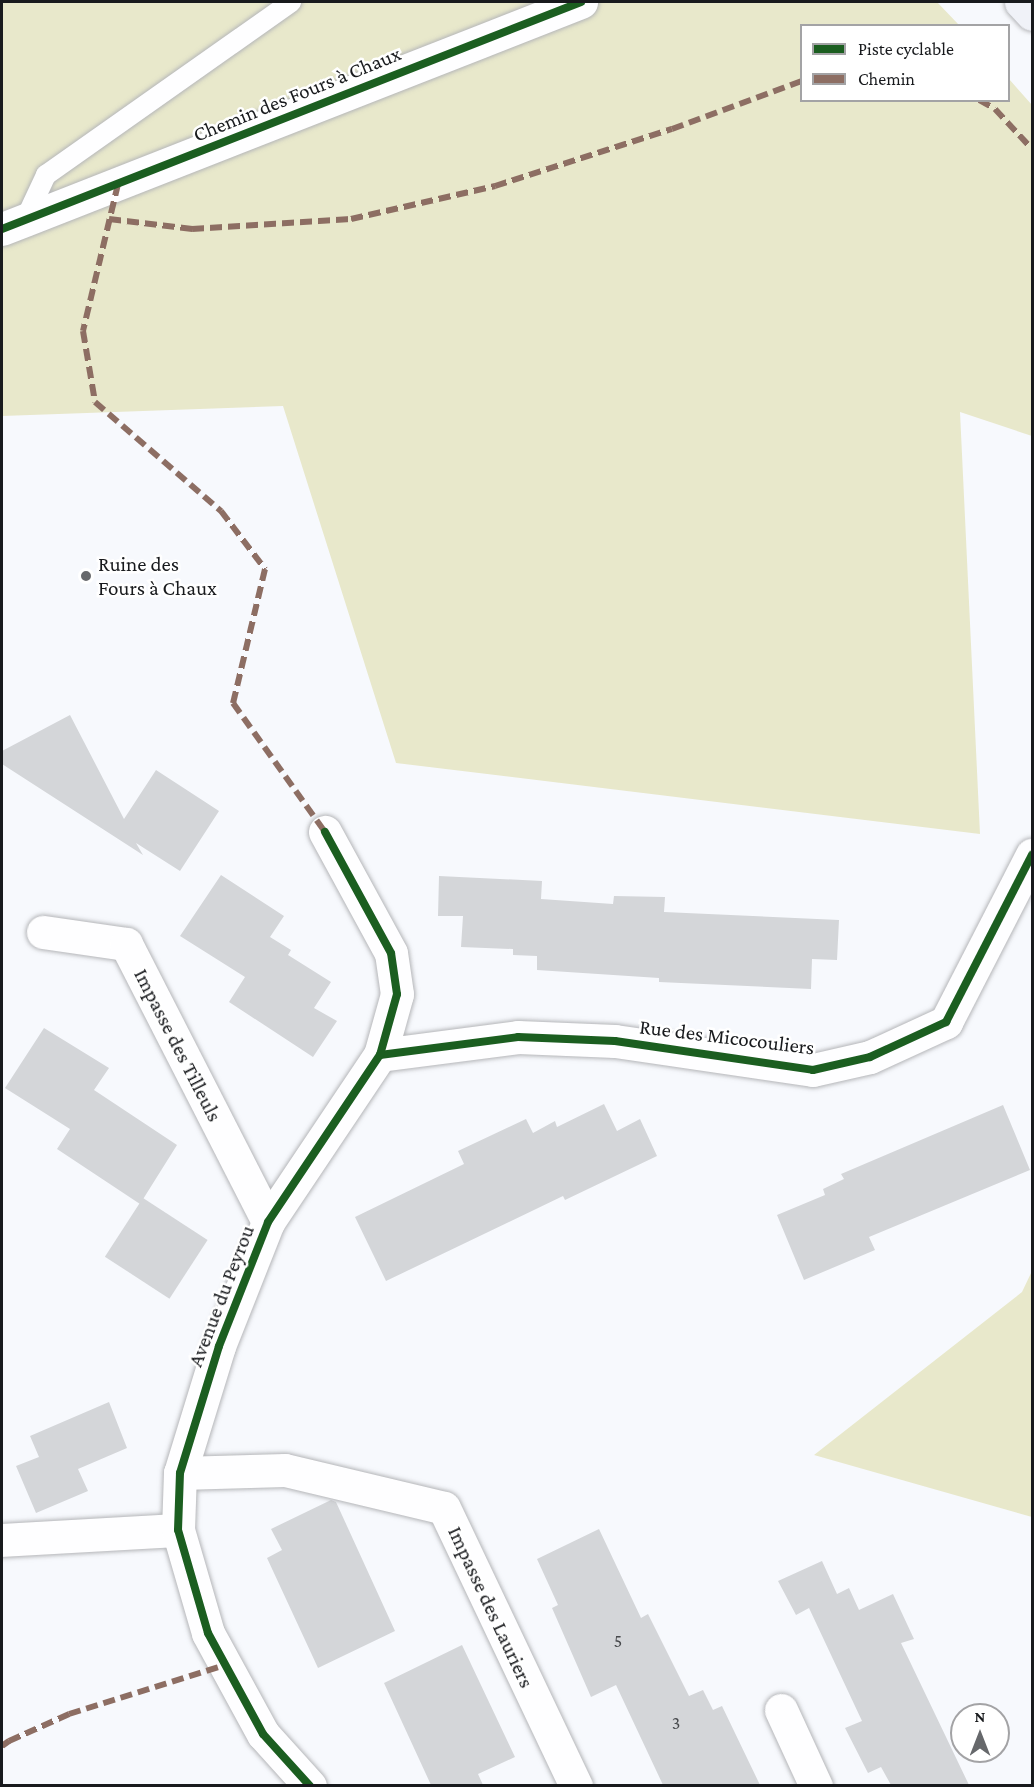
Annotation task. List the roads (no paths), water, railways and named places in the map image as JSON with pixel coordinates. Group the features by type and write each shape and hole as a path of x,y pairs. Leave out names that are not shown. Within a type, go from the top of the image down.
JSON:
{"main road":[{"path":"1021,2 1032,14"}],"street":[{"name":"Chemin des Fours à Chaux","path":"14,224 581,2"},
{"name":"Avenue du Peyrou","path":"310,1785 263,1734 208,1633 178,1530 180,1473 219,1346 268,1222 380,1055 397,994 392,953 325,832"},
{"name":"Rue des Micocouliers","path":"380,1055 518,1038 615,1041 813,1070 870,1057 946,1022 1032,855"},
{"name":"Impasse des Tilleuls","path":"43,932 126,944 268,1222"},
{"name":"Impasse des Lauriers","path":"180,1473 285,1470 444,1508 576,1785"},
{"path":"2,1540 178,1530"},
{"path":"781,1710 816,1785"}],"lane":[{"path":"14,224 46,175 291,2"}],"place":[{"name":"Ruine des Fours à Chaux","path":"86,576"}]}
